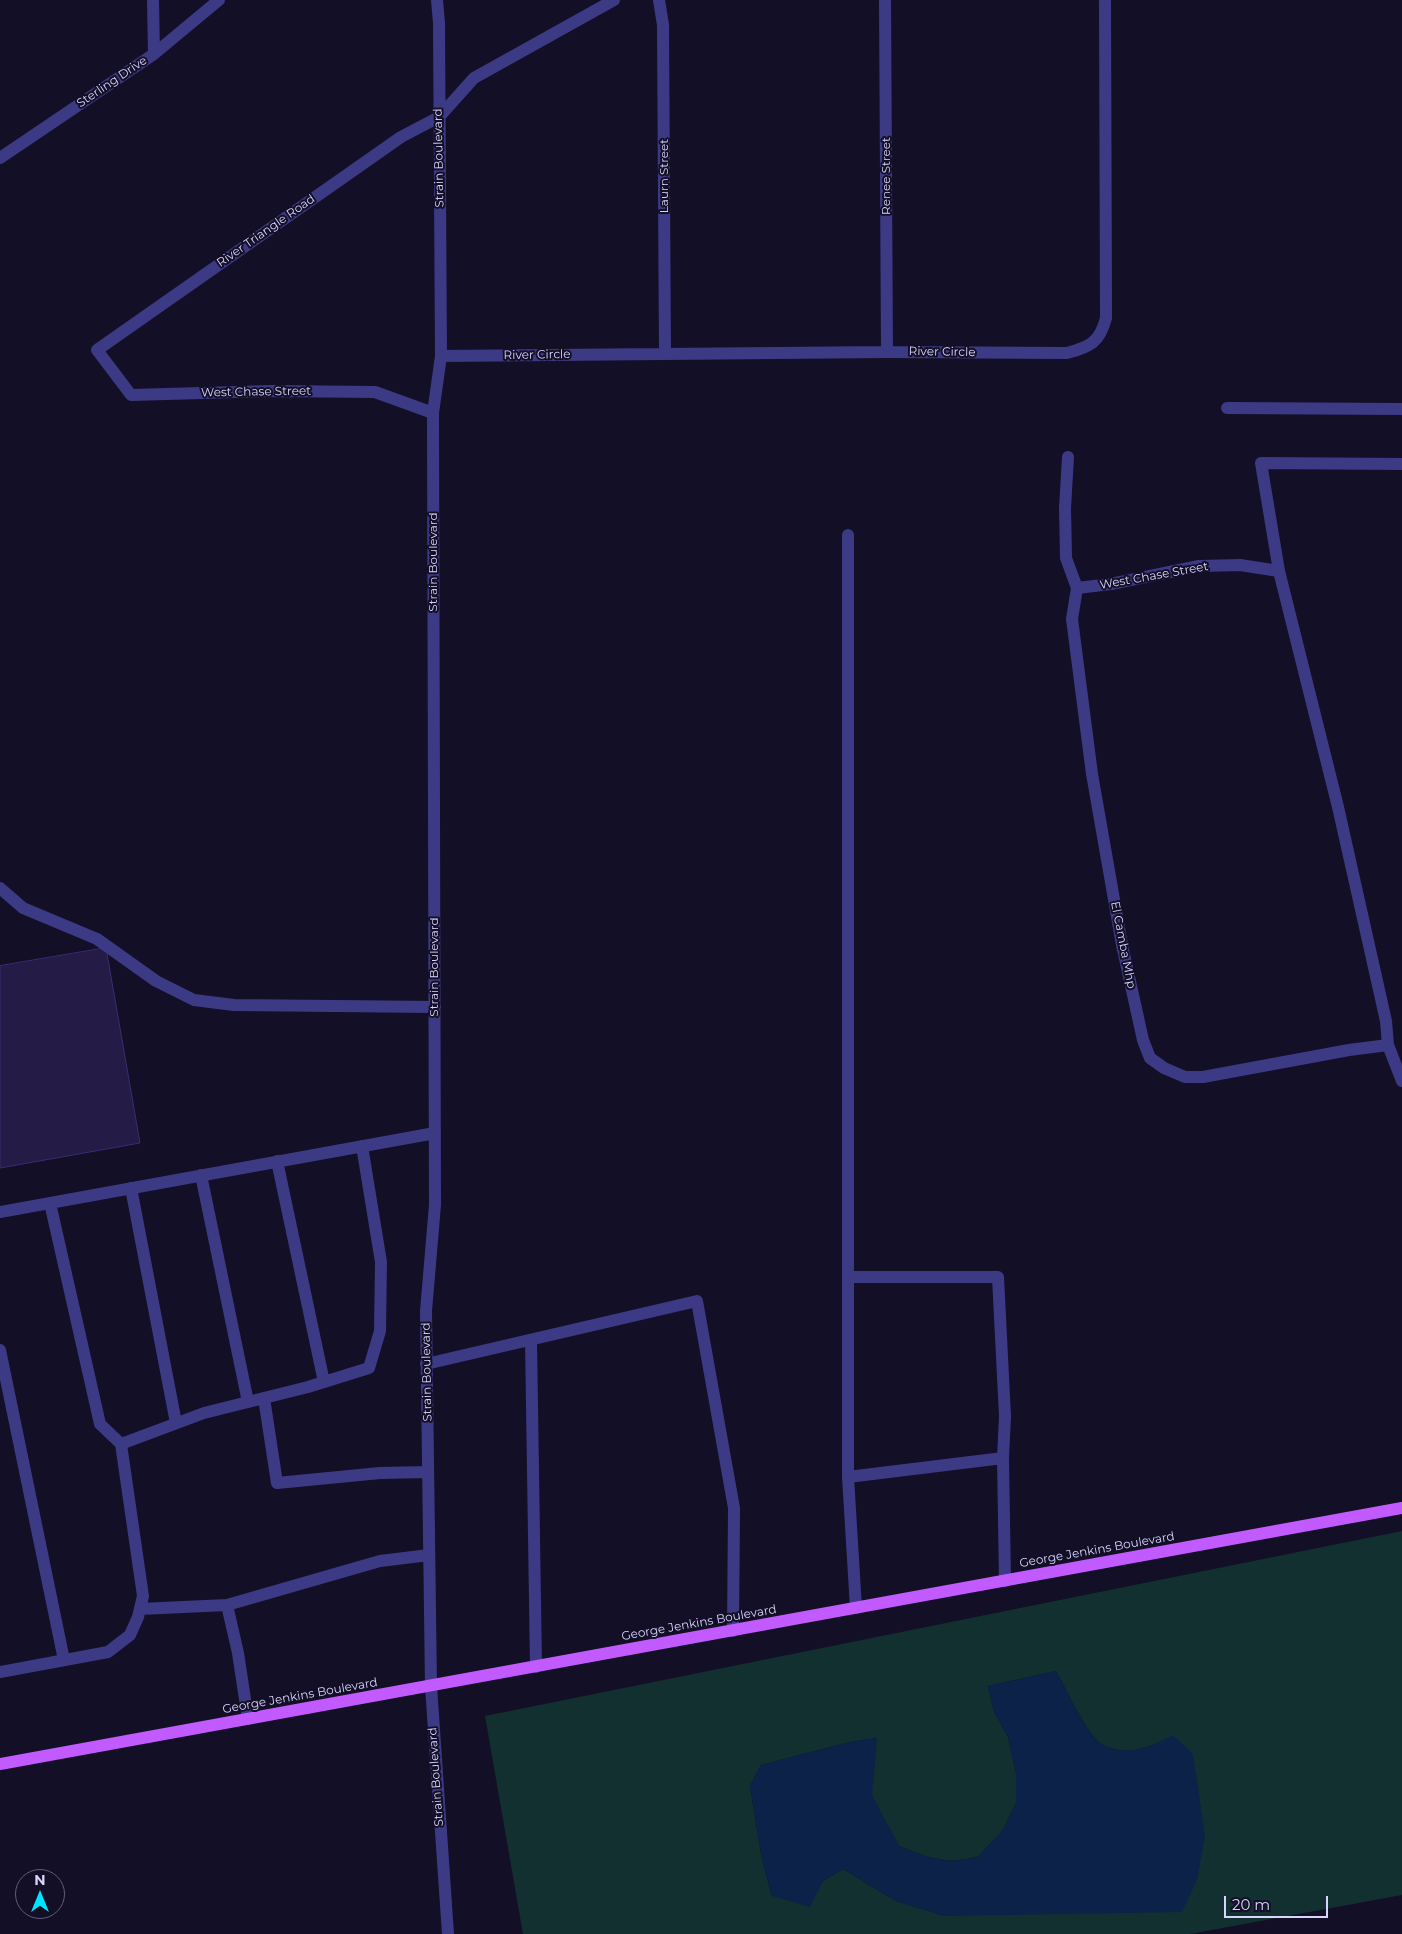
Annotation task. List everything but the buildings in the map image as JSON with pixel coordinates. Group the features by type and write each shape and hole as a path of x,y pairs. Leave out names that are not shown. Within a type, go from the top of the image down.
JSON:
{"main road":[{"name":"George Jenkins Boulevard","path":"0,1764 1402,1508"}],"street":[{"path":"153,0 154,54"},
{"name":"Sterling Drive","path":"0,158 154,54 219,0"},
{"name":"Strain Boulevard","path":"437,0 439,23 441,356 433,413 435,1205 426,1311 426,1364 430,1686 448,1934"},
{"path":"439,117 474,78 614,0"},
{"name":"Laurn Street","path":"659,0 663,25 665,353"},
{"name":"Renee Street","path":"886,0 887,352"},
{"name":"River Circle","path":"441,356 665,353 1067,353 1088,348 1103,332 1106,318 1105,0"},
{"name":"River Triangle Road","path":"97,350 401,137 439,117"},
{"name":"West Chase Street","path":"97,350 131,395 272,391 375,392 433,413"},
{"path":"1227,408 1402,409"},
{"path":"1068,457 1064,508 1066,558 1077,588"},
{"path":"1402,464 1261,463 1279,571 1338,807 1386,1021 1388,1045 1402,1081"},
{"path":"848,535 848,1477 856,1608"},
{"name":"West Chase Street","path":"1077,588 1111,584 1199,566 1240,564 1279,571"},
{"name":"El Camba Mhp","path":"1077,588 1072,619 1092,774 1122,945 1143,1040 1150,1058 1164,1068 1185,1077 1203,1077 1348,1050 1388,1045"},
{"path":"0,888 23,908 97,939 156,981 194,1000 234,1005 435,1006"},
{"path":"0,1212 435,1132"},
{"path":"121,1444 204,1412 324,1382 369,1368 380,1331 381,1262 362,1146"},
{"path":"277,1161 324,1382"},
{"path":"201,1176 248,1402"},
{"path":"131,1188 176,1423"},
{"path":"0,1672 108,1652 130,1635 143,1596 121,1444 100,1424 50,1203"},
{"path":"848,1277 998,1277 1005,1416 1003,1458 1005,1581"},
{"path":"426,1364 697,1301 734,1508 733,1631"},
{"path":"531,1340 536,1667"},
{"path":"0,1350 64,1660"},
{"path":"264,1398 277,1483 380,1473 428,1472"},
{"path":"848,1477 1003,1458"},
{"path":"140,1609 227,1605 380,1561 429,1555"},
{"path":"227,1605 238,1653 248,1719"}],"green space":[{"path":"1402,1531 1402,1895 1190,1934 523,1934 485,1716","holes":["1056,1671 1084,1723 1097,1741 1103,1745 1112,1749 1139,1749 1157,1744 1173,1736 945,1916 896,1901 843,1869 823,1881 772,1896 762,1860 750,1786 761,1765 850,1742 876,1738 871,1795 899,1846 927,1857 952,1861 978,1857 1003,1830 1016,1803 1016,1773 1008,1737 994,1712 988,1686"]}],"water":[{"path":"1056,1671 1084,1723 1097,1741 1103,1745 1121,1750 1139,1749 1148,1747 1173,1735 1193,1754 1205,1836 1197,1880 1182,1912 945,1916 896,1901 843,1869 823,1881 810,1907 772,1896 762,1860 750,1786 761,1765 850,1742 877,1738 872,1795 899,1846 927,1857 952,1861 978,1857 1003,1830 1016,1803 1016,1773 1008,1737 994,1712 988,1686"}]}
